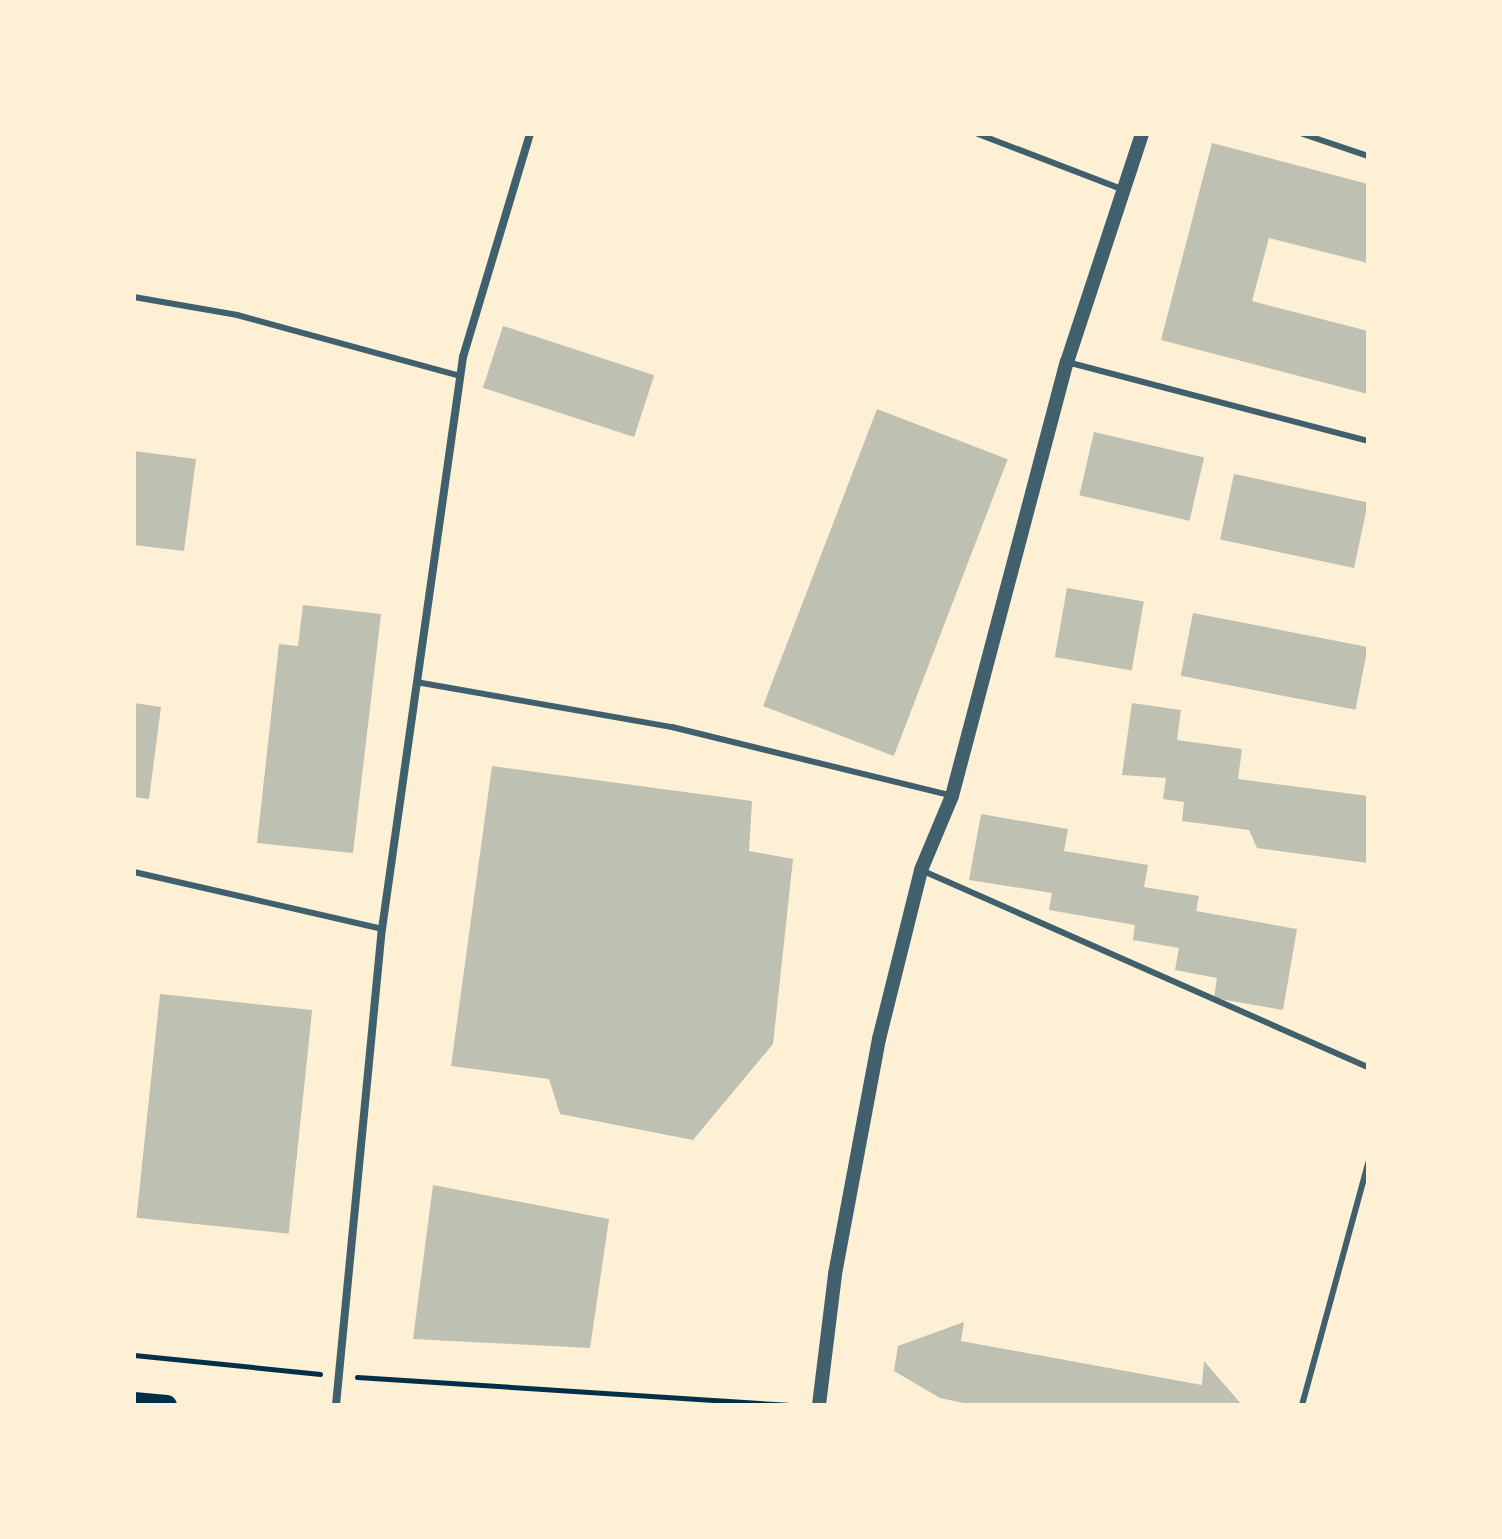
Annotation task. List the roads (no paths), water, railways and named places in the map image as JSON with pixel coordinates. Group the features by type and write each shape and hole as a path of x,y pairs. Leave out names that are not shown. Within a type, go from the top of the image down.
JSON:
{"main road":[{"path":"134,1402 167,1405"}],"street":[{"path":"336,1405 382,929 414,681 460,376 530,134"},
{"path":"819,1405 835,1274 870,1086 921,870 952,796 1067,362 1142,134"}],"lane":[{"path":"978,134 1125,190"},
{"path":"1303,134 1368,156"},
{"path":"134,297 237,315 460,376"},
{"path":"1067,362 1368,441"},
{"path":"414,681 672,727 952,796"},
{"path":"921,870 1368,1067"},
{"path":"134,872 382,929"},
{"path":"1302,1405 1368,1163"}]}
